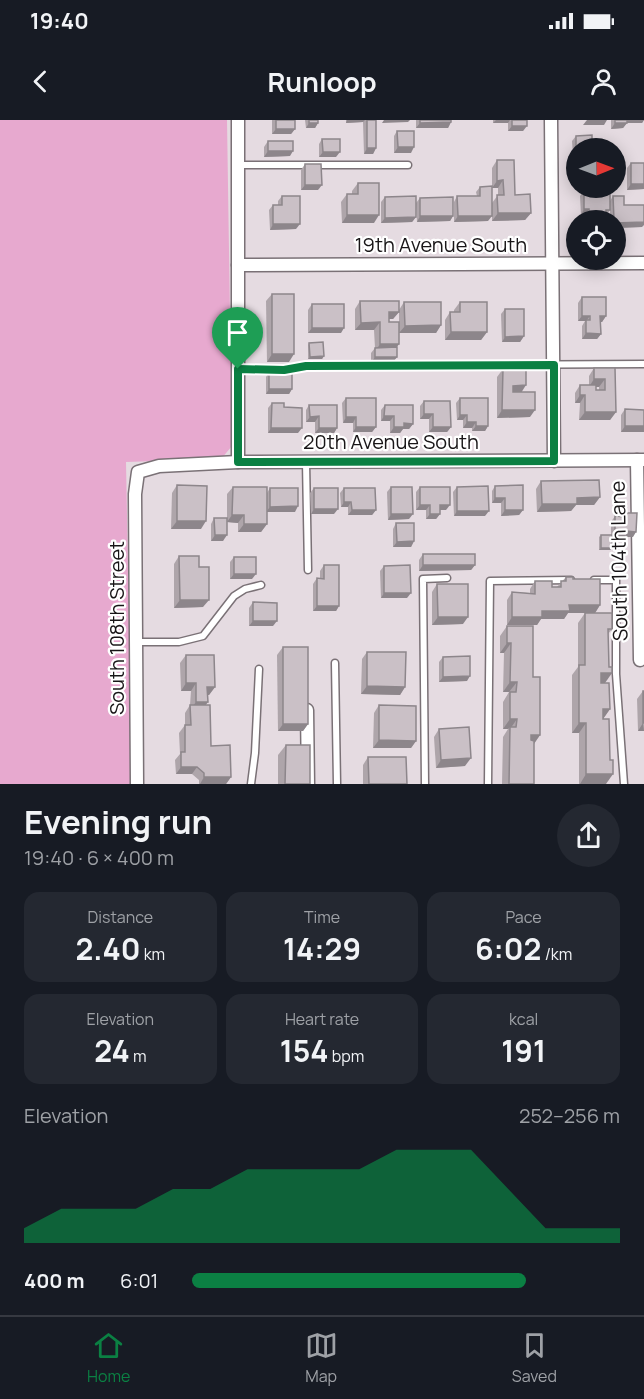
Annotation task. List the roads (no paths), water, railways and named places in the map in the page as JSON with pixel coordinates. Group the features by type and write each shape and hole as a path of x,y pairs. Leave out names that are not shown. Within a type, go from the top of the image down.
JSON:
{"street":[{"path":"238,120 238,462"},
{"path":"550,120 554,461"},
{"name":"19th Avenue South","path":"238,265 644,263"},
{"name":"20th Avenue South","path":"138,472 159,466 238,462 640,460"},
{"name":"South 104th Lane","path":"640,460 640,660"},
{"name":"South 108th Street","path":"137,784 135,494 138,472"},
{"path":"307,696 308,784"}],"lane":[{"path":"238,165 408,165"},
{"path":"238,369 284,370 317,366 644,364"},
{"path":"306,462 308,570"},
{"path":"425,784 423,579 447,578"},
{"path":"488,784 490,581 605,580 616,580 616,674 624,784"},
{"path":"136,642 179,642 203,636 234,596 245,589 261,585"},
{"path":"335,663 337,784"},
{"path":"251,784 255,753 259,669"}]}
